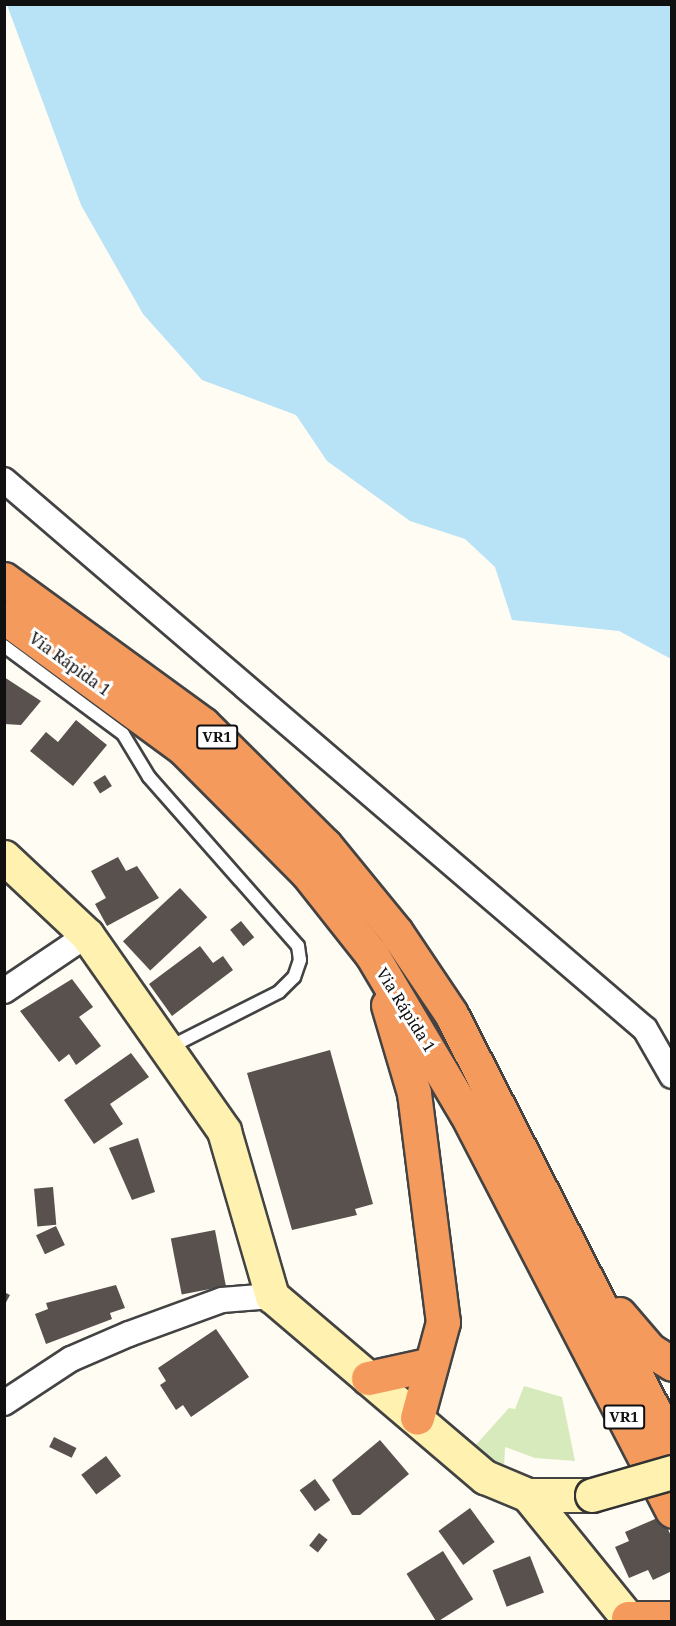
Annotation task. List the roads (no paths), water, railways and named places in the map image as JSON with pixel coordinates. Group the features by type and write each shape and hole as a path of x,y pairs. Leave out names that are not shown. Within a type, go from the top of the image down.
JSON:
{"highway":[{"name":"Via Rápida 1","path":"4,579 203,724 325,845 396,932 451,1014 672,1445"},
{"name":"Via Rápida 1","path":"4,617 217,780 308,874 372,955 466,1113 672,1511"},
{"path":"372,955 414,1093 443,1322 427,1365 417,1418"},
{"path":"584,1273 650,1350 672,1364"},
{"path":"368,1378 427,1365"},
{"path":"630,1620 672,1618"}],"main road":[{"path":"4,857 87,935 168,1047 224,1131 272,1296 485,1478 528,1495 592,1495 672,1472"},
{"path":"528,1495 630,1620"}],"street":[{"path":"4,480 645,1029 672,1076"},
{"path":"4,991 87,935"},
{"path":"8,1394 129,1334 222,1299 272,1296"}],"lane":[{"path":"4,646 123,734 149,777 298,946 300,960 294,977 279,992 168,1047"}],"water":[{"path":"7,5 671,5 671,659 619,631 512,620 495,567 465,539 410,521 327,461 296,415 202,380 143,314 81,205"}]}
